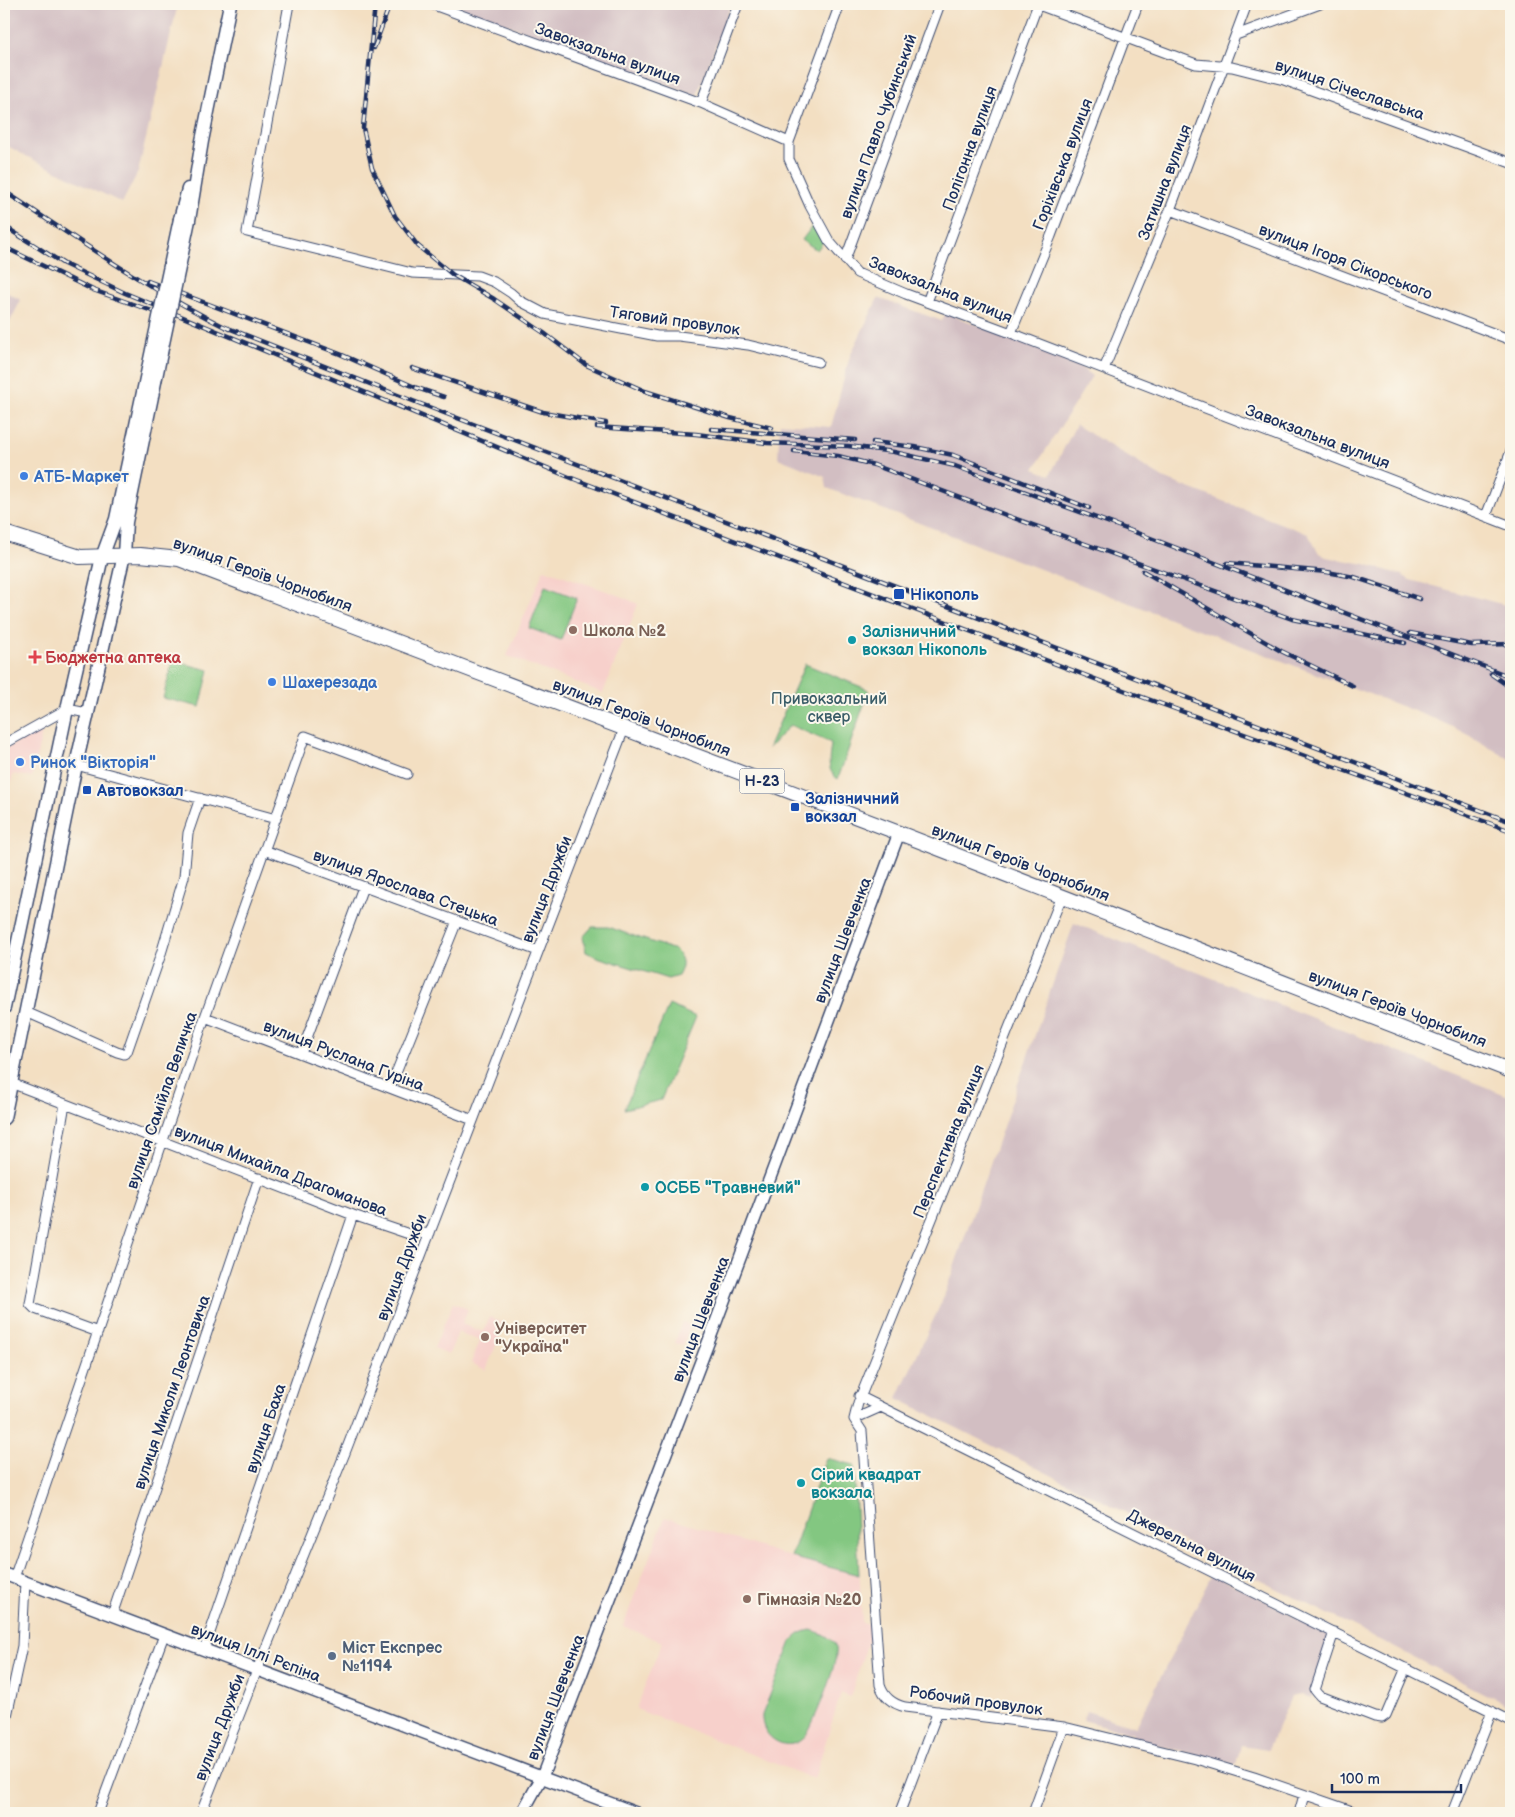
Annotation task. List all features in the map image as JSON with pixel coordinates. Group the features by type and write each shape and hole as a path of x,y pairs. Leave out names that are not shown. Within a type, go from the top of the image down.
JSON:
{"main road":[{"path":"4,1008 67,709 102,557 116,519 156,351 230,4"},
{"path":"4,1118 76,764 124,555 126,522 156,351"},
{"name":"вулиця Героїв Чорнобиля","path":"4,533 80,557 124,555 160,556 179,559 1062,896 1511,1071"}],"street":[{"name":"Тяговий провулок","path":"289,4 247,232 412,273 478,276 494,282 520,301 545,314 657,336 679,336 748,345 818,362"},
{"name":"Завокзальна вулиця","path":"431,4 701,103 789,142 789,159 810,206 829,241 857,273 927,302 1511,526"},
{"path":"701,103 738,4"},
{"path":"789,142 840,4"},
{"name":"вулиця Павло Чубинський","path":"845,260 940,4"},
{"name":"вулиця Січеславська","path":"1037,4 1196,64 1232,67 1284,80 1511,163"},
{"name":"Полігонна вулиця","path":"927,302 1037,4"},
{"name":"Горіхівська вулиця","path":"1011,333 1054,227 1138,4"},
{"name":"Затишна вулиця","path":"1104,369 1170,210 1247,4"},
{"path":"1236,35 1320,4"},
{"name":"вулиця Ігоря Сікорського","path":"1170,210 1511,340"},
{"path":"1486,516 1511,451"},
{"path":"4,744 67,709 87,713"},
{"name":"вулиця Дружби","path":"201,1813 346,1453 624,729"},
{"name":"вулиця Самійла Величка","path":"9,1576 98,1332 204,1017 305,736 407,774"},
{"path":"76,764 276,819"},
{"path":"26,1012 117,1052 124,1054 127,1052 160,958 184,877 188,833 200,798"},
{"name":"вулиця Шевченка","path":"522,1813 542,1777 900,834"},
{"name":"вулиця Ярослава Стецька","path":"264,850 538,951"},
{"path":"301,1054 363,887"},
{"name":"Перспективна вулиця","path":"859,1396 878,1355 1062,896"},
{"path":"390,1088 456,921"},
{"name":"вулиця Руслана Гуріна","path":"204,1017 473,1120"},
{"name":"вулиця Михайла Драгоманова","path":"11,1083 353,1215 409,1234 430,1233"},
{"path":"65,1104 30,1304 35,1309 98,1332"},
{"name":"вулиця Миколи Леонтовича","path":"112,1615 258,1178"},
{"name":"вулиця Баха","path":"204,1650 353,1215"},
{"path":"854,1419 859,1396"},
{"name":"Джерельна вулиця","path":"859,1396 1511,1721"},
{"path":"854,1419 881,1407"},
{"name":"Робочий провулок","path":"854,1419 862,1431 880,1685 881,1691 894,1704 1064,1727 1195,1759 1358,1813"},
{"name":"вулиця Іллі Рєпіна","path":"9,1576 636,1813"},
{"path":"4,1730 22,1646 26,1582"},
{"path":"1334,1632 1315,1690 1320,1696 1375,1718 1382,1718 1386,1715 1406,1668"},
{"path":"98,1813 164,1635"},
{"path":"901,1809 938,1710"},
{"path":"1452,1813 1492,1711"},
{"path":"1033,1813 1064,1727"},
{"path":"1299,1813 1304,1795"}],"shaded area":[{"path":"4,4 178,4 138,172 122,203 4,144"},
{"path":"452,4 731,4 697,95"},
{"path":"4,291 21,300 4,333"},
{"path":"878,298 942,321 946,313 1074,362 1092,376 1034,469 1050,475 1076,425 1163,478 1308,534 1319,553 1326,557 1365,564 1402,575 1410,580 1511,605 1511,760 1463,732 1435,719 827,488 825,477 778,458 780,423 831,427 850,356"},
{"name":"Школа №2","path":"544,569 621,596 638,604 603,693 507,656"},
{"name":"Ринок \"Вікторія\"","path":"43,728 32,777 13,774 11,783 4,782 4,750"},
{"path":"1074,923 1511,1097 1511,1707 897,1398 943,1299"},
{"name":"Університет \"Україна\"","path":"453,1303 468,1309 462,1324 483,1332 490,1317 505,1323 486,1370 471,1363 480,1341 458,1332 449,1354 434,1348"},
{"path":"682,1322 690,1325 683,1346 675,1343"},
{"name":"Гімназія №20","path":"826,1458 854,1465 862,1623 873,1626 850,1697 841,1693 814,1779 636,1709 662,1642 623,1626 665,1517 791,1557"},
{"path":"1212,1574 1331,1634 1311,1698 1301,1695 1291,1697 1268,1749 1241,1745 1236,1764 1131,1738 1133,1734 1083,1720 1086,1711 1136,1727"}],"green space":[{"path":"813,225 823,242 817,250 802,240"},
{"path":"545,586 577,598 561,640 529,628"},
{"path":"173,661 209,670 200,707 163,698"},
{"name":"Привокзальний сквер","path":"805,664 869,690 838,779 831,772 830,767 831,743 790,725 768,749"},
{"path":"592,927 608,927 675,950 682,962 678,976 668,979 586,952 583,937"},
{"path":"669,1005 696,1017 661,1100 624,1109"},
{"path":"826,1458 854,1465 859,1575 791,1557"},
{"path":"811,1630 818,1632 834,1643 836,1654 834,1664 820,1705 806,1735 792,1744 777,1742 766,1731 762,1715 791,1642 800,1634"}],"railway":[{"path":"375,4 363,128 372,168 395,216 418,246 453,275 494,299 544,333 586,365 645,391 730,418 772,428"},
{"path":"374,48 390,4"},
{"path":"4,191 142,281 229,329"},
{"path":"4,226 64,264 125,293 569,477 1134,694 1511,831"},
{"path":"4,247 93,290 155,312"},
{"path":"148,281 340,354 417,388 444,397"},
{"path":"223,326 413,401 1511,822"},
{"path":"412,368 543,412 606,423"},
{"path":"597,427 696,434 767,443 848,446 894,452 955,466 1148,537 1511,677"},
{"path":"711,429 855,440"},
{"path":"873,442 915,447 953,455 1089,508"},
{"path":"794,451 838,456 874,465 1292,619 1405,643"},
{"path":"1227,563 1327,572 1354,577 1420,599"},
{"path":"1143,571 1281,651 1353,686"},
{"path":"1410,633 1472,645 1511,644"},
{"path":"1491,674 1511,688"}],"place":[{"name":"АТБ-Маркет","path":"24,476"},
{"name":"Нікополь","path":"899,594"},
{"name":"Школа №2","path":"573,630"},
{"name":"Залізничний вокзал Нікополь","path":"852,640"},
{"name":"Бюджетна аптека","path":"35,657"},
{"name":"Шахерезада","path":"272,682"},
{"name":"Ринок \"Вікторія\"","path":"20,762"},
{"name":"Автовокзал","path":"87,790"},
{"name":"Залізничний вокзал","path":"795,807"},
{"name":"ОСББ \"Травневий\"","path":"645,1187"},
{"name":"Університет \"Україна\"","path":"485,1337"},
{"name":"Сірий квадрат вокзала","path":"801,1483"},
{"name":"Гімназія №20","path":"747,1599"},
{"name":"Міст Експрес №1194","path":"332,1656"}]}
